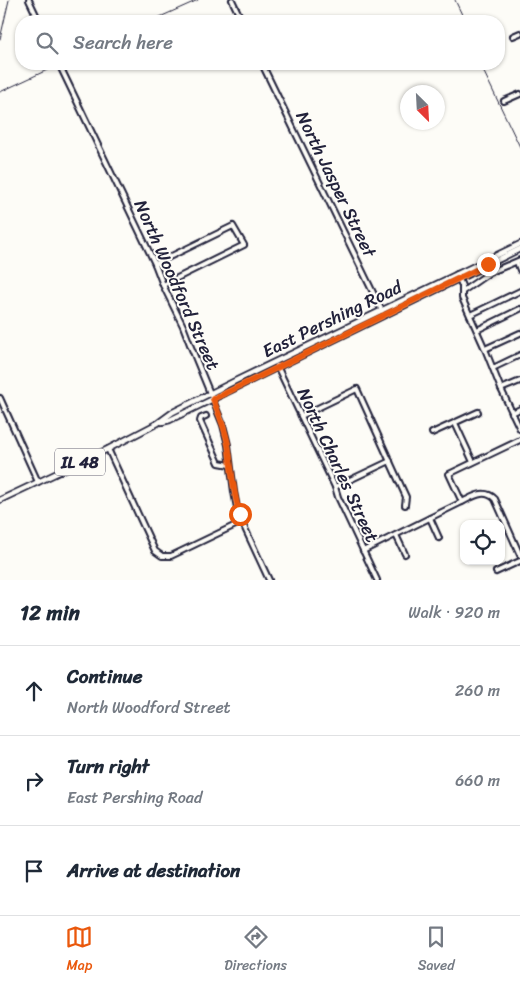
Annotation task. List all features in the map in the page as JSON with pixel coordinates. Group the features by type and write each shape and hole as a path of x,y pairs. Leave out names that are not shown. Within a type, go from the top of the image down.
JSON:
{"main road":[{"name":"East Pershing Road","path":"158,423 170,420 384,316 520,244"},
{"name":"East Pershing Road","path":"0,500 108,449 158,423 173,412 276,361 382,310 520,249"}],"street":[{"path":"29,0 36,15"},
{"path":"232,0 239,15"},
{"path":"513,36 520,33"},
{"name":"North Woodford Street","path":"62,70 155,264 224,425 234,492 242,522 269,580"},
{"name":"North Jasper Street","path":"265,70 384,316"},
{"path":"504,101 520,94"},
{"path":"155,264 234,226 244,245 163,286"},
{"path":"463,290 489,273 518,261 520,270"},
{"path":"458,277 463,290 462,298 520,429"},
{"path":"470,315 520,291"},
{"path":"477,330 520,309"},
{"path":"485,349 520,333"},
{"path":"493,368 520,355"},
{"name":"North Charles Street","path":"276,361 277,368 335,487 338,498 377,580"},
{"path":"501,389 520,380"},
{"path":"301,416 357,389 406,497 405,505"},
{"path":"0,398 38,482"},
{"path":"512,413 520,409"},
{"path":"432,433 478,412"},
{"path":"206,416 201,418 200,421 219,463 230,464"},
{"path":"455,423 473,462"},
{"path":"462,502 449,474 520,440"},
{"path":"108,449 155,550 162,556 171,556 242,522"},
{"path":"335,487 390,461"},
{"path":"363,551 462,502 485,493 490,494 494,499 520,554"},
{"path":"430,518 439,538"},
{"path":"396,535 405,554"},
{"path":"496,572 520,562"}],"railway":[{"path":"0,39 9,0"},
{"path":"164,15 198,0"},
{"path":"455,0 462,15"},
{"path":"0,92 47,70"},
{"path":"483,70 520,147"}],"route":[{"path":"240,514 234,492 224,425 213,399 488,264"}]}
